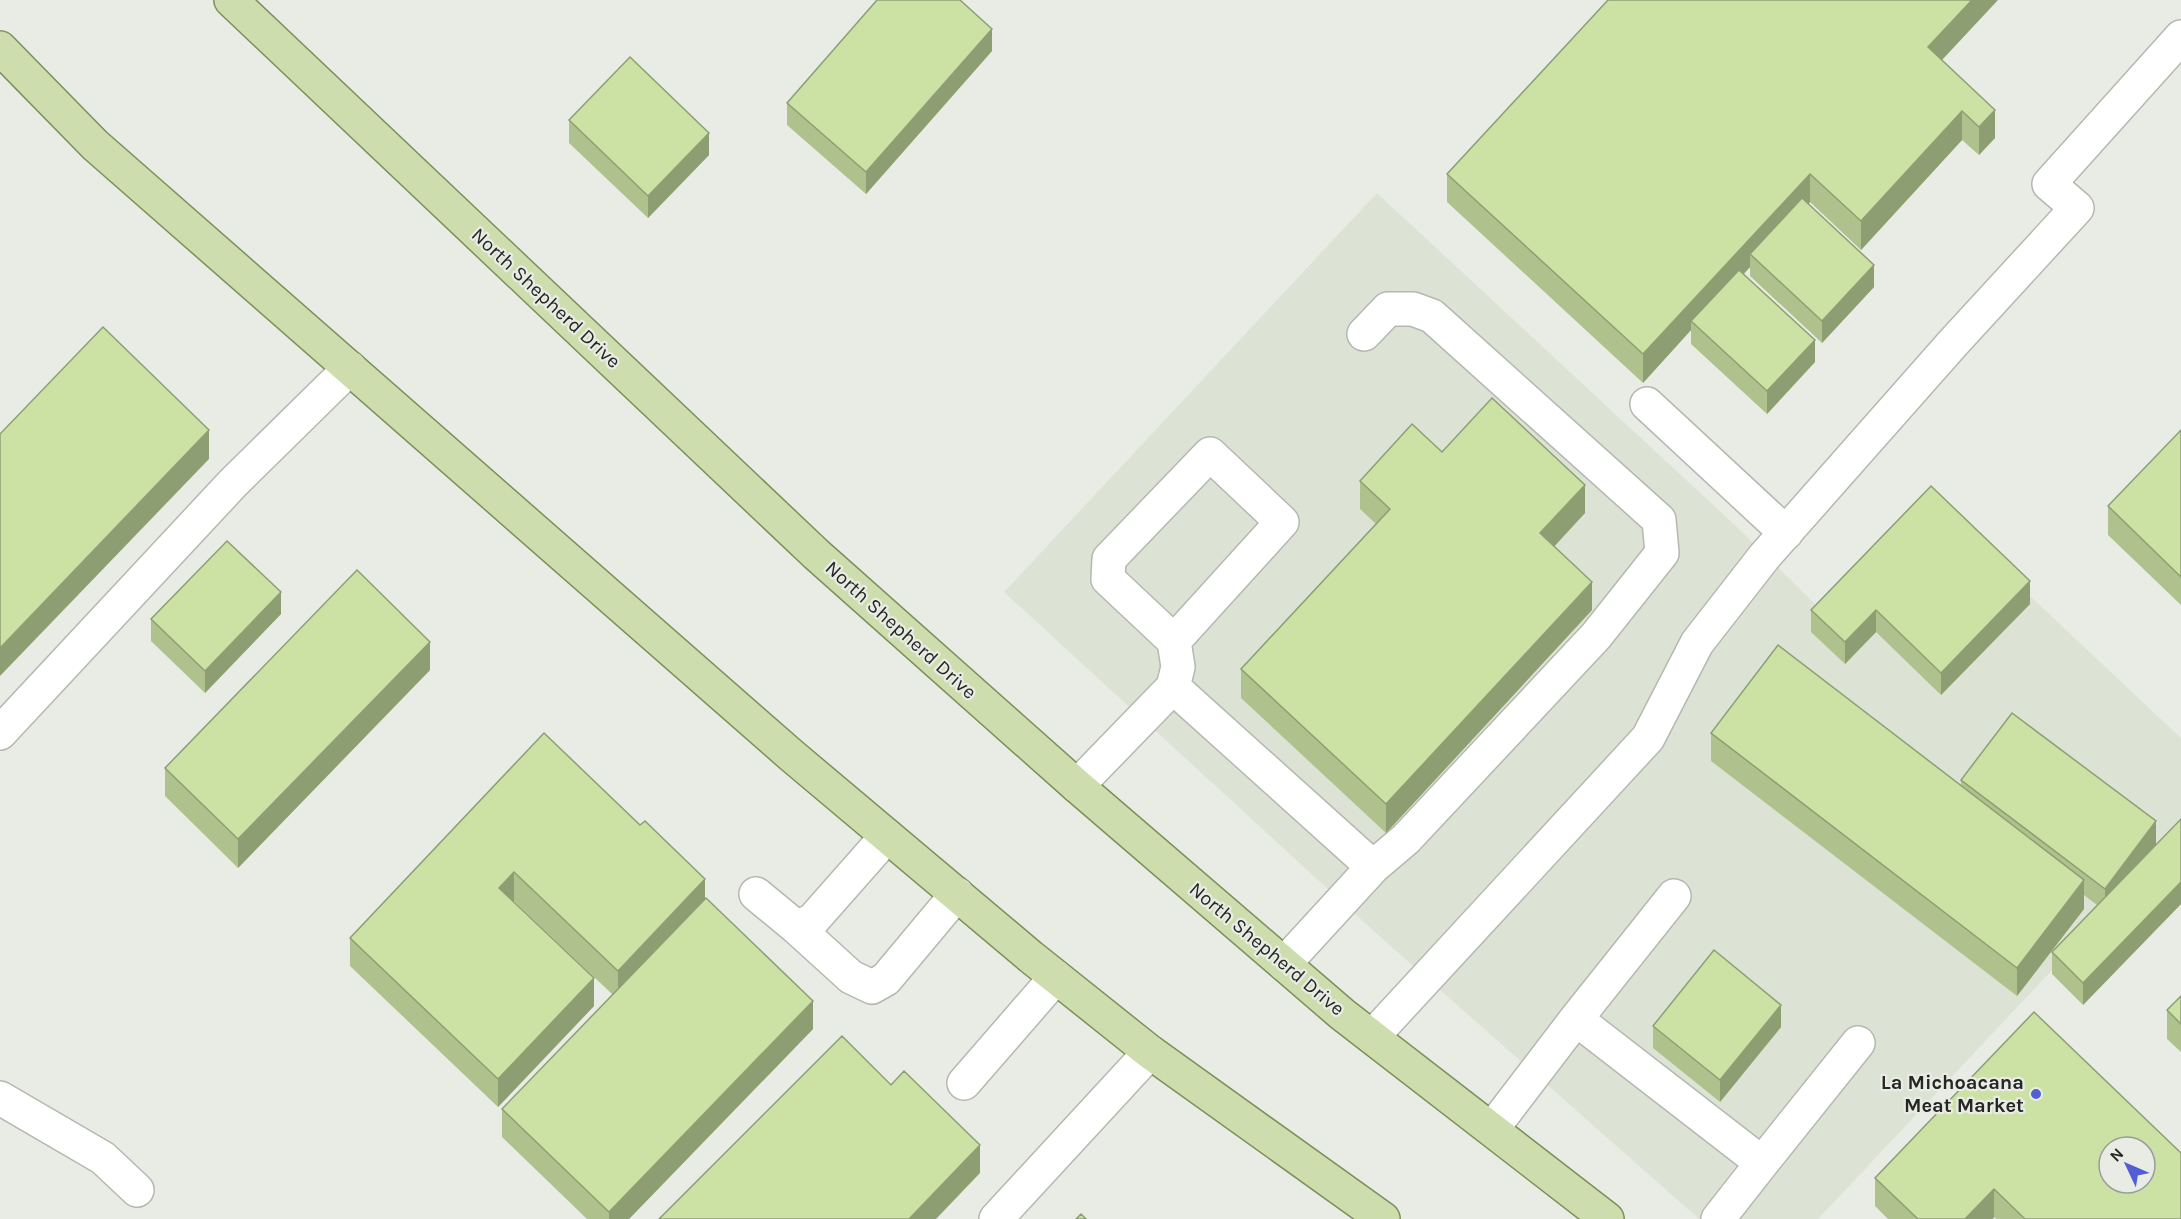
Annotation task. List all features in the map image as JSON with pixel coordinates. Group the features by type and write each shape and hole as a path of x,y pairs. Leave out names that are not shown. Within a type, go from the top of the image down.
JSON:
{"main road":[{"name":"North Shepherd Drive","path":"231,0 816,554 1077,786 1284,964 1372,1036 1607,1219"},
{"path":"0,48 95,145 791,755 1056,977 1150,1052 1383,1219"}],"lane":[{"path":"1372,1036 1648,738 1697,643 1764,557 1953,343 2077,208 2049,184 2181,37"},
{"path":"1284,964 1373,867 1406,839 1596,636 1662,553 1659,520 1432,316 1413,309 1388,309 1364,334"},
{"path":"0,733 233,483 350,368"},
{"path":"1647,404 1786,533"},
{"path":"1077,786 1173,687 1179,667 1174,641 1108,579 1109,559 1210,454 1282,522 1174,641"},
{"path":"1173,687 1373,867"},
{"path":"796,927 812,921 888,836"},
{"path":"756,894 851,977 872,987 886,980 957,894"},
{"path":"1492,1129 1674,896"},
{"path":"964,1083 1056,977"},
{"path":"1576,1019 1762,1163"},
{"path":"1718,1219 1858,1043"},
{"path":"996,1219 1150,1052"},
{"path":"0,1098 104,1158 137,1190"}],"shaded area":[{"path":"1377,193 1738,528 1822,611 1930,502 2181,738 2181,833 1818,1219 1699,1219 1378,935 1004,592"}],"building":[{"path":"877,0 960,0 992,29 866,172 787,103"},
{"path":"1608,0 1972,0 1928,47 1995,110 1979,127 1962,111 1861,221 1810,174 1643,354 1447,174"},
{"path":"630,57 709,133 648,196 569,120"},
{"path":"1802,198 1874,265 1822,321 1750,254"},
{"path":"1739,270 1815,340 1767,391 1691,321"},
{"path":"103,327 209,430 0,648 0,434"},
{"path":"1492,398 1585,485 1540,533 1592,582 1386,804 1241,669 1390,509 1360,481 1412,424 1442,452"},
{"path":"2181,430 2181,577 2108,506"},
{"path":"1931,486 2030,581 1941,673 1876,610 1845,642 1811,610"},
{"path":"227,541 281,592 205,671 151,619"},
{"path":"357,570 430,642 238,839 165,768"},
{"path":"1778,645 2084,880 2017,968 1711,733"},
{"path":"2012,713 2156,821 2105,889 1961,780"},
{"path":"544,733 640,825 645,821 705,879 618,971 514,872 499,888 594,978 498,1079 350,938"},
{"path":"2181,819 2181,882 2083,983 2052,952"},
{"path":"706,898 813,1001 609,1212 502,1109"},
{"path":"1714,950 1781,1005 1720,1080 1653,1026"},
{"path":"2181,996 2181,1024 2167,1010"},
{"name":"La Michoacana Meat Market","path":"2034,1012 2181,1153 2181,1219 2025,1219 1994,1189 1965,1219 1918,1219 1875,1178"},
{"path":"842,1036 891,1085 904,1071 980,1145 909,1219 659,1219"},
{"path":"1081,1214 1086,1219 1076,1219"}],"place":[{"name":"La Michoacana Meat Market","path":"2036,1094"}]}
